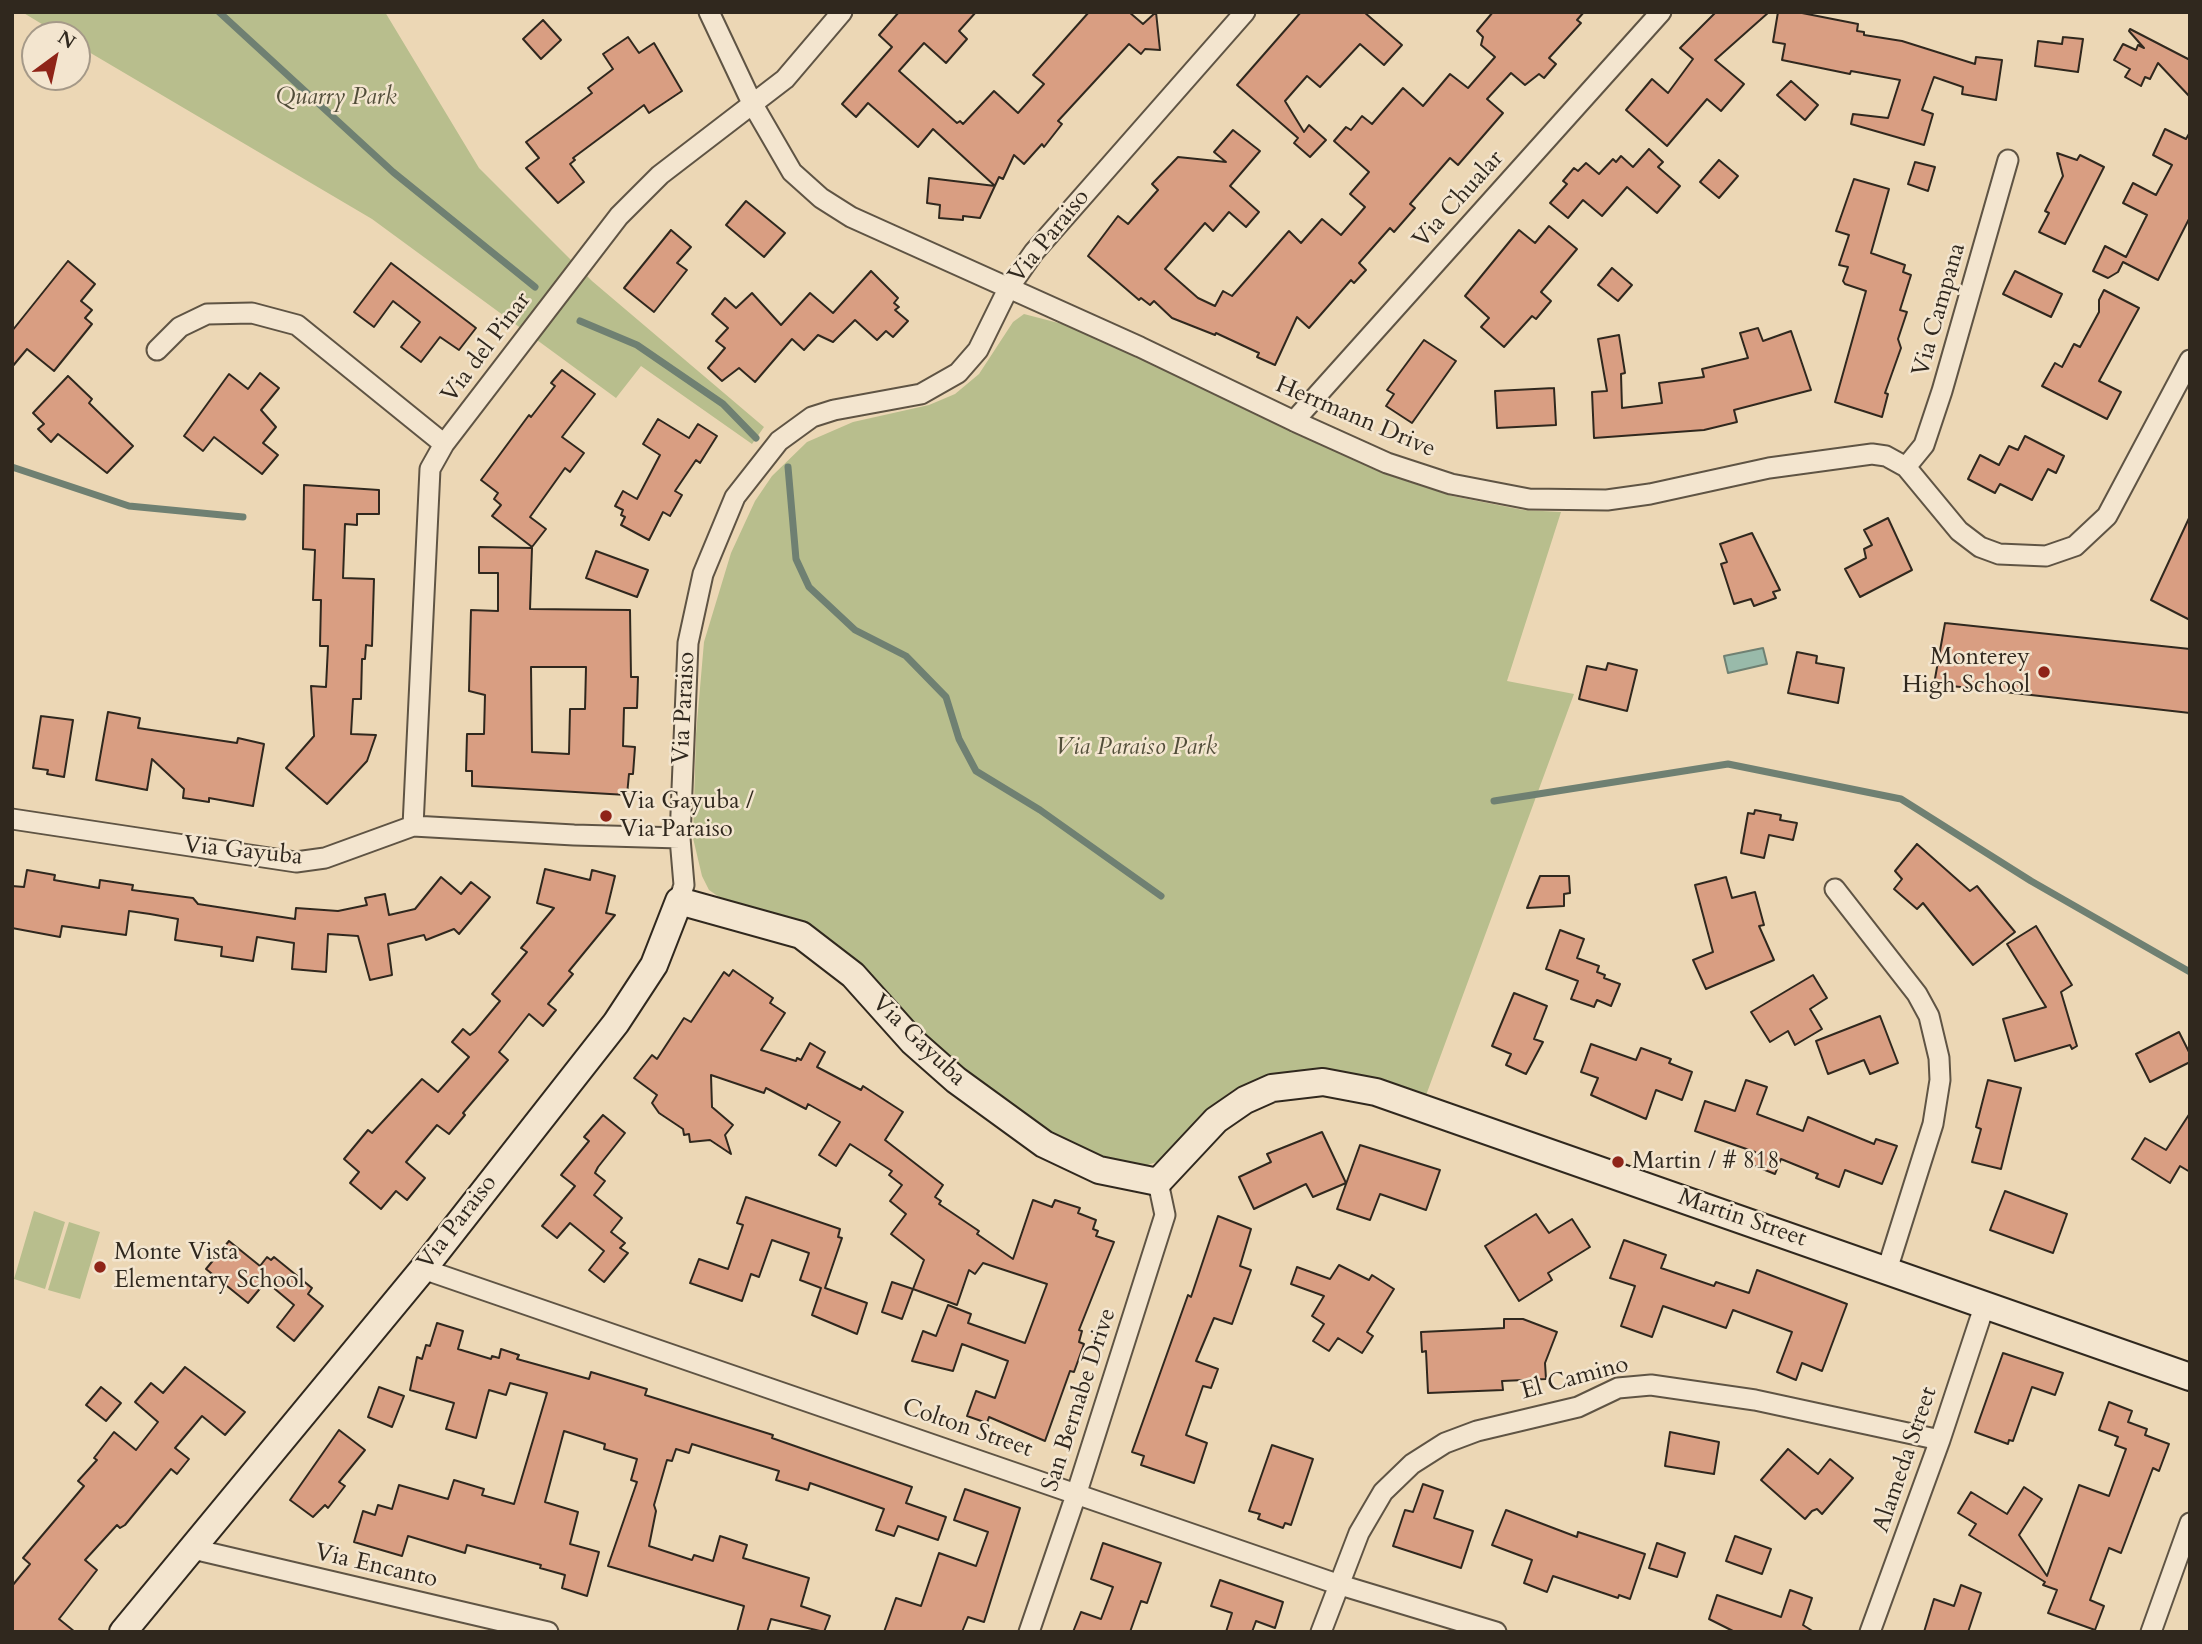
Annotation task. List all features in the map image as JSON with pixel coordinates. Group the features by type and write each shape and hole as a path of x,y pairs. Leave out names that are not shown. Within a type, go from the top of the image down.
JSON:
{"street":[{"name":"Herrmann Drive","path":"709,12 752,103 792,172 821,198 851,217 1387,463 1451,484 1529,499 1607,500 1854,454 1886,456 1906,467"},
{"name":"Via del Pinar","path":"413,826 430,469 444,444 619,216 660,175 785,79 842,12"},
{"name":"Via Paraiso","path":"123,1632 423,1269 634,1000 654,965 684,885 680,838 688,643 703,574 735,498 773,447 812,417 834,410 920,394 958,373 978,350 1008,289 1034,251 1245,12"},
{"name":"Via Chualar","path":"1294,421 1661,12"},
{"name":"Via Campana","path":"1906,467 1924,445 1942,391 2008,160"},
{"path":"157,350 180,327 207,314 252,313 297,325 444,444"},
{"path":"1906,467 1959,531 1979,547 1999,554 2027,557 2066,550 2090,534 2115,505 2190,360"},
{"name":"Via Gayuba","path":"12,819 296,862 325,858 413,826 680,838"},
{"path":"1835,889 1917,994 1929,1016 1939,1058 1941,1080 1933,1124 1887,1269"},
{"name":"Via Gayuba","path":"679,901 801,935 853,975 913,1042 999,1114 1044,1144 1099,1170 1158,1182"},
{"name":"Martin Street","path":"1158,1182 1216,1120 1245,1100 1272,1088 1324,1082 1376,1092 2190,1377"},
{"name":"San Bernabe Drive","path":"1029,1632 1077,1492 1165,1215 1158,1182"},
{"name":"Colton Street","path":"423,1269 1077,1492 1337,1584 1496,1632"},
{"name":"Alameda Street","path":"1870,1632 1940,1440 1985,1304"},
{"name":"El Camino","path":"1321,1632 1337,1584 1359,1533 1383,1492 1412,1464 1446,1443 1477,1431 1578,1406 1618,1388 1651,1385 1755,1400 1940,1440"},
{"path":"2151,1632 2190,1523"},
{"name":"Via Encanto","path":"193,1549 548,1632"}],"green space":[{"name":"Quarry Park","path":"22,12 385,12 479,168 592,281 764,427 752,444 641,366 616,398 372,219 91,53 91,21 37,21"},
{"name":"Via Paraiso Park","path":"1024,314 1070,326 1384,471 1452,496 1523,510 1561,512 1507,681 1574,694 1425,1098 1341,1075 1296,1070 1266,1077 1233,1090 1202,1113 1160,1161 1141,1167 1118,1163 1072,1148 999,1100 911,1028 817,930 798,919 722,899 709,890 702,876 693,838 696,734 704,642 731,553 755,501 772,476 807,442 853,422 929,405 955,394 979,374 1013,322"},
{"path":"34,1211 65,1222 45,1289 14,1279"},
{"path":"69,1222 100,1232 80,1299 48,1290"}],"shaded area":[{"path":"1763,648 1767,664 1728,673 1724,656"}],"building":[{"path":"899,12 976,12 959,31 967,39 946,63 924,43 899,71 957,123 960,121 963,124 994,91 1018,113 1044,84 1033,75 1089,12 1129,12 1143,24 1156,12 1160,50 1145,49 1141,54 1129,44 1058,121 1062,124 1044,147 1042,144 1024,164 1014,155 1003,179 999,177 995,186 933,129 918,147 868,103 856,117 842,104 892,47 879,35"},
{"path":"1301,12 1364,12 1402,45 1384,65 1360,44 1320,87 1307,76 1285,101 1304,132 1309,125 1326,140 1310,157 1294,143 1298,138 1237,85"},
{"path":"1493,12 1584,12 1577,20 1581,23 1549,58 1556,64 1544,78 1539,74 1525,85 1511,73 1487,99 1503,113 1458,165 1450,158 1410,204 1415,208 1394,232 1390,228 1359,263 1366,270 1354,283 1351,280 1309,328 1297,317 1275,365 1257,357 1259,353 1216,333 1215,335 1172,318 1154,301 1150,305 1141,298 1139,300 1088,256 1118,216 1128,224 1158,190 1152,184 1178,157 1226,162 1214,152 1233,130 1260,151 1230,186 1259,212 1246,227 1229,212 1213,231 1205,223 1165,269 1198,298 1215,306 1223,291 1232,296 1289,231 1301,243 1322,219 1341,235 1365,207 1350,194 1369,172 1334,141 1346,127 1351,130 1362,116 1372,124 1403,88 1423,106 1450,74 1468,88 1495,57 1481,45 1483,37 1477,31"},
{"path":"1716,12 1769,12 1715,60 1744,84 1721,111 1707,99 1667,146 1626,110 1652,79 1668,93 1693,59 1680,48"},
{"path":"1778,12 1797,12 1858,24 1857,31 1864,32 1864,35 1902,41 1975,64 1976,57 2002,60 1996,100 1962,94 1963,87 1934,77 1922,110 1933,114 1924,145 1851,124 1853,114 1888,118 1900,80 1851,71 1850,74 1782,60 1785,44 1773,42"},
{"path":"543,20 561,40 541,59 523,39"},
{"path":"2130,29 2190,60 2190,97 2158,63 2150,79 2145,77 2141,86 2125,77 2130,69 2114,60 2123,44 2136,50 2138,45 2144,48"},
{"path":"628,37 639,53 654,43 682,91 649,113 644,105 573,158 575,160 570,164 584,182 558,203 526,168 539,158 526,142 592,93 588,88 613,69 603,54"},
{"path":"2063,37 2083,39 2078,72 2035,66 2038,41 2062,44"},
{"path":"1791,81 1818,105 1805,120 1777,95"},
{"path":"2165,129 2186,139 2190,132 2190,217 2158,280 2123,262 2118,272 2108,278 2093,271 2105,246 2126,257 2147,215 2123,203 2133,183 2156,195 2172,165 2153,155"},
{"path":"1649,149 1663,162 1658,167 1680,186 1657,213 1627,187 1602,216 1583,200 1568,218 1550,203 1567,184 1563,181 1574,168 1578,171 1586,163 1599,174 1613,159 1616,162 1621,156 1633,167"},
{"path":"2057,153 2077,160 2080,155 2104,167 2065,244 2039,232 2049,213 2045,211 2063,176"},
{"path":"1719,160 1738,176 1719,198 1700,182"},
{"path":"1915,162 1935,167 1928,191 1908,184"},
{"path":"929,178 995,186 980,218 939,218 940,205 927,203"},
{"path":"1854,179 1889,189 1871,253 1905,265 1903,272 1911,275 1900,310 1907,312 1898,339 1901,348 1885,393 1888,394 1882,417 1835,402 1866,291 1845,284 1843,281 1848,267 1839,265 1849,235 1836,231"},
{"path":"746,201 785,233 764,257 726,225"},
{"path":"1549,226 1577,249 1541,292 1551,301 1536,319 1532,316 1504,347 1481,327 1489,318 1465,296 1519,230 1535,243"},
{"path":"671,230 691,247 677,263 687,270 654,312 624,288"},
{"path":"68,261 95,284 81,301 92,310 85,318 92,324 54,371 27,349 12,367 12,331"},
{"path":"391,263 476,328 459,350 440,337 421,362 401,347 420,322 393,301 374,327 354,312"},
{"path":"1612,268 1632,285 1618,301 1598,285"},
{"path":"871,271 898,298 894,303 899,307 895,310 908,321 893,337 886,331 877,340 855,320 833,342 818,335 804,350 792,339 755,382 739,368 722,381 708,368 725,348 716,341 728,328 712,314 725,298 736,308 752,293 781,325 810,293 833,313"},
{"path":"2015,271 2062,294 2051,317 2003,294"},
{"path":"2104,290 2139,308 2099,381 2121,392 2107,419 2042,386 2055,363 2062,367 2074,344 2080,347 2099,312 2099,300"},
{"path":"1758,328 1763,341 1791,331 1811,390 1734,410 1737,422 1704,430 1594,438 1592,392 1607,391 1598,339 1619,335 1625,373 1621,374 1622,408 1662,403 1659,383 1704,377 1702,369 1748,358 1740,333"},
{"path":"1424,340 1456,361 1412,423 1386,406 1394,394 1387,390"},
{"path":"562,370 595,394 562,437 584,453 570,472 565,468 530,517 546,529 532,547 492,516 501,505 494,499 498,493 481,480 529,415 531,417 555,386 551,383"},
{"path":"260,373 279,388 261,410 276,427 263,443 278,455 262,474 214,437 203,451 184,436 229,374 248,389"},
{"path":"68,376 92,399 89,403 133,446 107,473 58,434 51,442 38,429 44,424 33,413"},
{"path":"1554,388 1556,425 1497,428 1495,391"},
{"path":"658,419 689,438 698,424 717,436 700,463 696,460 675,491 682,495 670,516 663,512 649,540 621,525 625,517 621,515 623,510 615,506 623,491 637,499 660,455 643,444"},
{"path":"2025,436 2064,456 2056,473 2048,469 2032,500 2000,484 1995,493 1968,479 1980,455 1999,465 2009,446 2018,450"},
{"path":"304,485 379,490 379,514 357,514 357,525 345,524 343,578 374,579 372,646 366,645 365,659 362,659 361,699 353,699 351,734 376,735 367,761 327,804 286,768 314,736 311,686 326,687 328,646 320,646 321,600 313,600 315,550 303,549"},
{"path":"2190,516 2190,620 2151,600"},
{"path":"1888,518 1912,570 1860,597 1845,569 1866,558 1864,549 1872,545 1864,530"},
{"path":"1752,533 1780,590 1773,592 1776,598 1754,606 1751,599 1734,604 1721,564 1727,562 1720,544"},
{"path":"479,547 532,548 530,609 630,610 631,677 638,677 637,708 624,708 623,746 635,747 633,774 629,774 627,795 472,786 472,771 466,771 467,734 484,734 485,695 469,691 471,610 498,611 498,573 479,573","holes":["531,667 586,667 585,709 570,709 569,754 532,752"]},
{"path":"596,551 648,570 637,597 586,578"},
{"path":"1945,623 2190,649 2190,713 1934,684"},
{"path":"1797,652 1817,656 1816,663 1844,668 1838,703 1788,693"},
{"path":"1608,663 1637,670 1627,711 1579,699 1587,666 1606,670"},
{"path":"108,712 140,718 138,728 237,743 238,738 264,744 253,806 209,798 209,802 183,798 184,789 152,759 147,790 96,780"},
{"path":"41,716 73,720 64,777 47,774 48,770 33,768"},
{"path":"1755,810 1781,815 1780,820 1797,823 1793,840 1769,835 1764,858 1741,853 1748,813 1754,814"},
{"path":"1917,844 1970,891 1977,886 2015,932 1973,965 1923,903 1917,909 1894,889 1902,879 1895,871"},
{"path":"545,869 590,880 592,870 615,876 606,913 615,915 569,971 573,974 548,1004 556,1010 543,1026 529,1014 499,1052 508,1060 463,1113 465,1115 449,1134 437,1125 406,1162 425,1178 407,1200 396,1191 381,1209 350,1183 359,1172 344,1159 368,1130 372,1133 422,1079 438,1092 469,1057 452,1042 463,1029 470,1035 475,1031 500,1001 492,994 527,952 521,948 554,908 537,903"},
{"path":"27,870 55,875 54,880 99,888 100,880 133,885 132,890 193,898 198,904 295,919 296,908 338,911 367,905 365,898 385,894 389,915 415,909 441,877 461,894 471,882 490,897 459,934 454,929 426,940 424,935 388,944 392,975 370,980 358,936 328,934 326,972 292,969 294,943 257,937 253,961 221,956 222,947 175,940 178,919 129,911 126,935 62,926 60,937 12,928 12,886 24,887"},
{"path":"1540,876 1569,876 1570,893 1564,894 1564,906 1527,908"},
{"path":"1726,877 1732,898 1755,892 1764,925 1759,926 1774,960 1706,989 1693,960 1713,952 1695,885"},
{"path":"2036,926 2072,985 2061,992 2077,1046 2072,1049 2070,1045 2015,1061 2003,1019 2046,1007 2007,944"},
{"path":"1560,930 1584,939 1577,958 1599,966 1597,972 1605,975 1604,978 1620,984 1611,1006 1597,1000 1594,1007 1571,999 1578,981 1546,969"},
{"path":"733,970 773,998 770,1003 785,1013 761,1050 796,1061 797,1058 801,1060 810,1043 825,1052 817,1067 861,1090 863,1086 903,1112 885,1140 943,1185 935,1197 941,1201 939,1204 979,1231 977,1234 1013,1259 1033,1200 1052,1207 1055,1200 1080,1208 1078,1213 1096,1220 1093,1229 1098,1231 1096,1236 1114,1242 1079,1330 1082,1331 1079,1342 1084,1344 1074,1372 1070,1371 1045,1441 989,1417 987,1423 967,1416 976,1391 995,1398 1008,1361 962,1344 953,1371 912,1361 923,1331 936,1336 948,1305 971,1314 968,1323 1025,1343 1047,1284 983,1263 975,1274 969,1270 957,1305 913,1289 924,1260 891,1234 906,1214 890,1201 902,1185 889,1175 892,1171 850,1144 836,1166 819,1155 840,1122 808,1104 806,1109 766,1088 764,1093 711,1075 712,1107 733,1125 725,1135 731,1154 710,1140 690,1142 689,1134 684,1135 683,1129 659,1113 652,1103 657,1095 634,1078 652,1055 657,1059 684,1018 691,1022 724,972 729,976"},
{"path":"1813,975 1827,998 1810,1009 1822,1029 1795,1045 1788,1031 1770,1042 1751,1012"},
{"path":"1514,993 1547,1006 1534,1039 1543,1042 1526,1074 1506,1065 1511,1054 1492,1046"},
{"path":"1880,1016 1898,1063 1870,1074 1864,1060 1828,1074 1816,1041"},
{"path":"2179,1032 2190,1054 2190,1062 2150,1082 2136,1054"},
{"path":"1591,1044 1636,1060 1641,1048 1671,1059 1669,1063 1692,1072 1682,1100 1656,1090 1646,1119 1591,1095 1598,1078 1581,1072"},
{"path":"1746,1080 1767,1087 1757,1114 1803,1131 1808,1117 1874,1144 1876,1139 1897,1146 1882,1184 1845,1170 1839,1187 1816,1178 1818,1174 1781,1159 1775,1174 1750,1164 1755,1152 1695,1131 1705,1101 1735,1111"},
{"path":"1988,1080 2021,1088 2001,1169 1972,1162 1981,1129 1976,1127"},
{"path":"2190,1113 2190,1172 2180,1166 2170,1183 2132,1159 2145,1138 2166,1150"},
{"path":"603,1115 625,1133 595,1173 605,1181 594,1195 622,1218 611,1232 625,1243 620,1248 628,1253 604,1282 589,1270 604,1251 570,1223 557,1238 542,1226 575,1186 561,1175 589,1141 584,1137"},
{"path":"1322,1132 1346,1183 1313,1197 1306,1184 1254,1209 1239,1177 1271,1162 1267,1154"},
{"path":"1360,1145 1440,1170 1426,1210 1380,1194 1370,1220 1337,1209"},
{"path":"2005,1191 2067,1214 2053,1253 1990,1230"},
{"path":"746,1197 840,1229 838,1237 842,1238 825,1288 867,1303 857,1334 812,1315 821,1288 800,1280 809,1253 772,1240 759,1277 751,1274 742,1301 690,1283 699,1259 728,1269 743,1225 737,1223"},
{"path":"1536,1214 1549,1233 1572,1219 1590,1247 1548,1273 1552,1280 1519,1301 1485,1246"},
{"path":"1218,1216 1251,1229 1240,1266 1251,1270 1232,1324 1214,1318 1196,1361 1218,1369 1211,1388 1203,1386 1186,1435 1207,1443 1194,1483 1141,1465 1144,1456 1132,1452 1188,1295 1191,1297"},
{"path":"1624,1240 1666,1255 1661,1268 1714,1286 1716,1282 1749,1293 1757,1270 1847,1304 1822,1371 1802,1363 1796,1380 1777,1372 1792,1332 1733,1310 1726,1328 1663,1306 1652,1337 1621,1326 1635,1286 1610,1278"},
{"path":"229,1241 260,1266 267,1257 271,1260 274,1257 312,1288 308,1294 323,1306 294,1341 277,1327 294,1305 269,1284 266,1287 263,1285 248,1303 206,1269"},
{"path":"1339,1265 1369,1280 1372,1275 1394,1289 1367,1332 1373,1336 1362,1353 1338,1338 1329,1351 1313,1341 1324,1324 1312,1316 1324,1296 1291,1284 1297,1267 1330,1279"},
{"path":"892,1282 913,1289 902,1319 882,1312"},
{"path":"1504,1319 1523,1319 1557,1332 1545,1363 1546,1379 1502,1381 1503,1390 1428,1393 1426,1351 1422,1352 1421,1332 1504,1328"},
{"path":"437,1323 463,1331 458,1349 491,1359 492,1356 499,1358 501,1349 519,1355 517,1359 589,1379 591,1372 647,1389 645,1395 773,1435 772,1438 912,1487 906,1503 946,1517 938,1540 898,1526 894,1536 876,1530 884,1509 810,1483 808,1490 776,1480 779,1471 692,1444 689,1453 676,1449 672,1461 667,1460 654,1505 656,1511 649,1546 692,1560 694,1555 713,1561 720,1536 747,1545 743,1558 809,1578 801,1606 830,1616 824,1632 771,1619 767,1632 737,1632 744,1606 608,1566 637,1482 631,1480 637,1459 604,1449 605,1444 564,1431 545,1502 578,1512 570,1544 599,1552 587,1596 562,1588 565,1575 540,1568 541,1565 467,1545 465,1553 408,1536 402,1556 354,1542 363,1511 375,1515 378,1505 392,1509 399,1485 448,1499 454,1480 484,1489 482,1495 514,1504 547,1393 510,1383 506,1395 489,1390 476,1438 446,1429 454,1403 410,1390 417,1357 422,1359 426,1345 430,1346"},
{"path":"2003,1353 2063,1373 2055,1395 2032,1387 2013,1441 2009,1440 2008,1444 1975,1432"},
{"path":"185,1367 245,1412 225,1435 202,1416 175,1448 189,1459 177,1474 171,1469 125,1525 120,1528 117,1525 85,1560 97,1570 59,1619 75,1632 12,1632 12,1586 30,1564 23,1558 84,1486 78,1481 97,1460 94,1458 114,1432 136,1450 158,1422 135,1402 151,1383 163,1393"},
{"path":"101,1387 121,1403 106,1421 86,1405"},
{"path":"379,1387 404,1396 392,1427 368,1417"},
{"path":"2109,1402 2132,1411 2128,1422 2147,1429 2145,1435 2169,1444 2159,1471 2153,1468 2121,1553 2109,1548 2090,1600 2104,1606 2095,1630 2048,1613 2057,1590 2043,1585 2045,1582 1969,1535 1976,1524 1958,1513 1971,1492 2007,1514 2024,1487 2042,1499 2019,1535 2047,1576 2079,1485 2109,1496 2126,1449 2115,1445 2118,1437 2099,1430"},
{"path":"339,1430 365,1450 339,1482 345,1486 328,1508 325,1505 313,1517 290,1500"},
{"path":"1670,1432 1719,1442 1714,1474 1665,1466"},
{"path":"1272,1445 1313,1459 1291,1525 1285,1523 1283,1528 1258,1519 1260,1514 1249,1511"},
{"path":"1788,1449 1818,1474 1830,1459 1853,1478 1822,1514 1817,1509 1805,1519 1761,1480"},
{"path":"1423,1484 1443,1491 1434,1518 1473,1531 1461,1568 1393,1546 1405,1510 1413,1512"},
{"path":"965,1489 1020,1508 984,1622 968,1617 962,1632 884,1632 896,1598 921,1606 939,1553 976,1566 988,1532 954,1520"},
{"path":"1506,1510 1577,1537 1578,1532 1645,1554 1630,1599 1619,1595 1618,1598 1553,1576 1547,1592 1524,1583 1532,1560 1492,1545"},
{"path":"1735,1536 1771,1549 1762,1574 1726,1561"},
{"path":"1103,1543 1161,1563 1147,1603 1141,1601 1130,1632 1073,1632 1081,1612 1101,1619 1113,1587 1091,1579"},
{"path":"1657,1543 1685,1553 1677,1577 1649,1568"},
{"path":"1220,1580 1283,1602 1275,1628 1256,1621 1252,1632 1226,1632 1232,1613 1211,1606"},
{"path":"1961,1585 1981,1593 1968,1632 1924,1632 1934,1599 1954,1606"},
{"path":"1790,1590 1812,1598 1803,1625 1814,1632 1735,1632 1709,1619 1717,1595 1781,1617"}],"waterway":[{"path":"219,12 393,172 535,287"},
{"path":"580,321 637,345 723,404 756,438"},
{"path":"12,467 129,506 243,517"},
{"path":"788,467 796,559 809,587 855,630 906,656 946,697 959,739 976,771 1040,810 1161,896"},
{"path":"1494,801 1728,764 1901,799 2031,881 2190,972"}],"place":[{"name":"Monterey High School","path":"2044,672"},
{"name":"Via Gayuba / Via Paraiso","path":"606,816"},
{"name":"Martin / # 818","path":"1618,1162"},
{"name":"Monte Vista Elementary School","path":"100,1267"}]}
